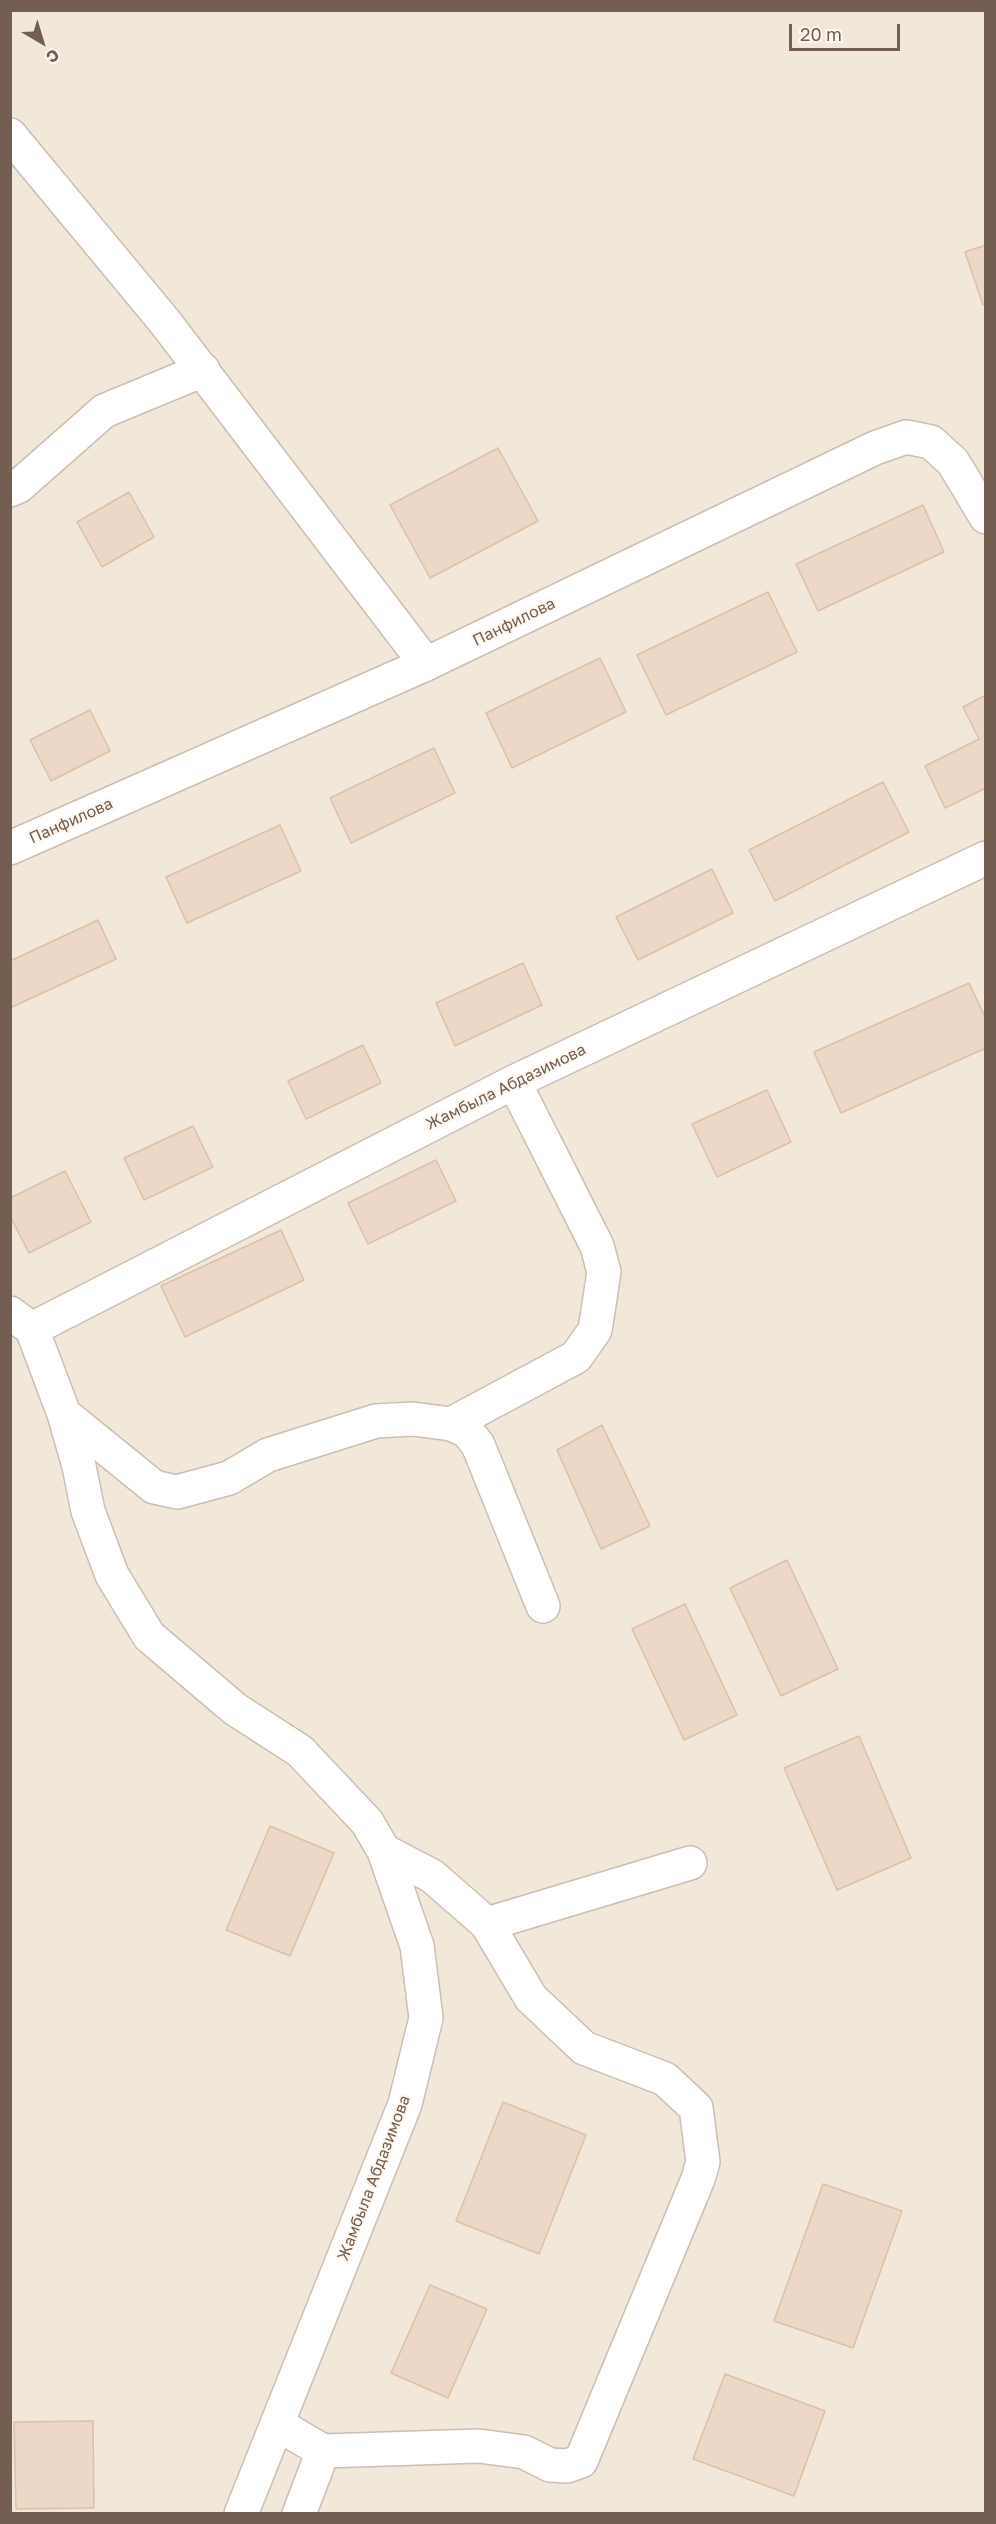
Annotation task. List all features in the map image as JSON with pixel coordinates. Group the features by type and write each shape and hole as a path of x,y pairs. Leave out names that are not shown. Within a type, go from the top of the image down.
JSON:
{"street":[{"path":"10,135 203,370 426,664"},
{"path":"10,490 19,486 104,411 203,370"},
{"name":"Панфилова","path":"10,848 426,664 875,448 906,437 931,442 953,462 986,517"},
{"name":"Жамбыла Абдазимова","path":"245,2504 405,2104 426,2018 417,1946 384,1851 367,1822 300,1751 235,1709 149,1636 112,1575 88,1511 79,1466 64,1414 21,1321 514,1082 986,858"},
{"path":"451,1424 576,1357 595,1330 604,1272 597,1246 514,1082"},
{"path":"64,1414 154,1487 177,1492 229,1478 268,1455 376,1421 413,1419 451,1424 467,1431 478,1445 543,1606"},
{"path":"277,2424 323,2451 479,2446 524,2452 550,2465 567,2466 581,2461 703,2162 696,2108 665,2079 584,2048 531,1998 487,1924 432,1876 384,1851"},
{"path":"487,1924 690,1863"},
{"path":"299,2514 323,2451"}],"shaded area":[{"path":"11,11 985,11 985,2513 11,2513"}],"building":[{"path":"986,245 986,305 983,305 965,252"},
{"path":"498,448 538,521 430,578 390,505"},
{"path":"129,492 154,537 102,567 77,522"},
{"path":"923,505 944,552 818,611 796,564"},
{"path":"768,592 797,652 666,715 637,655"},
{"path":"600,658 626,712 512,768 486,713"},
{"path":"986,695 986,788 945,808 925,766 979,739 963,707"},
{"path":"90,710 110,751 51,781 30,740"},
{"path":"434,748 455,793 351,843 330,798"},
{"path":"883,782 909,832 775,901 749,850"},
{"path":"280,825 301,871 187,923 166,877"},
{"path":"712,869 733,913 638,960 616,917"},
{"path":"98,920 116,959 10,1008 10,961"},
{"path":"523,963 542,1005 455,1046 436,1003"},
{"path":"969,983 986,1019 986,1048 841,1113 814,1052"},
{"path":"363,1045 381,1083 306,1119 288,1081"},
{"path":"767,1090 791,1142 717,1177 692,1124"},
{"path":"193,1126 213,1167 144,1200 124,1158"},
{"path":"436,1160 456,1201 368,1244 348,1203"},
{"path":"65,1171 91,1222 29,1253 10,1216 10,1198"},
{"path":"281,1230 304,1280 185,1337 161,1286"},
{"path":"602,1425 650,1526 601,1549 557,1450"},
{"path":"787,1560 838,1669 781,1696 730,1588"},
{"path":"685,1604 737,1715 684,1740 632,1629"},
{"path":"859,1736 911,1858 837,1890 784,1768"},
{"path":"270,1826 334,1853 290,1956 226,1930"},
{"path":"503,2102 586,2135 539,2254 456,2221"},
{"path":"823,2184 902,2211 853,2348 774,2321"},
{"path":"430,2285 487,2309 448,2398 391,2373"},
{"path":"725,2374 825,2411 794,2496 693,2459"},
{"path":"93,2421 94,2508 16,2509 14,2422"}]}
